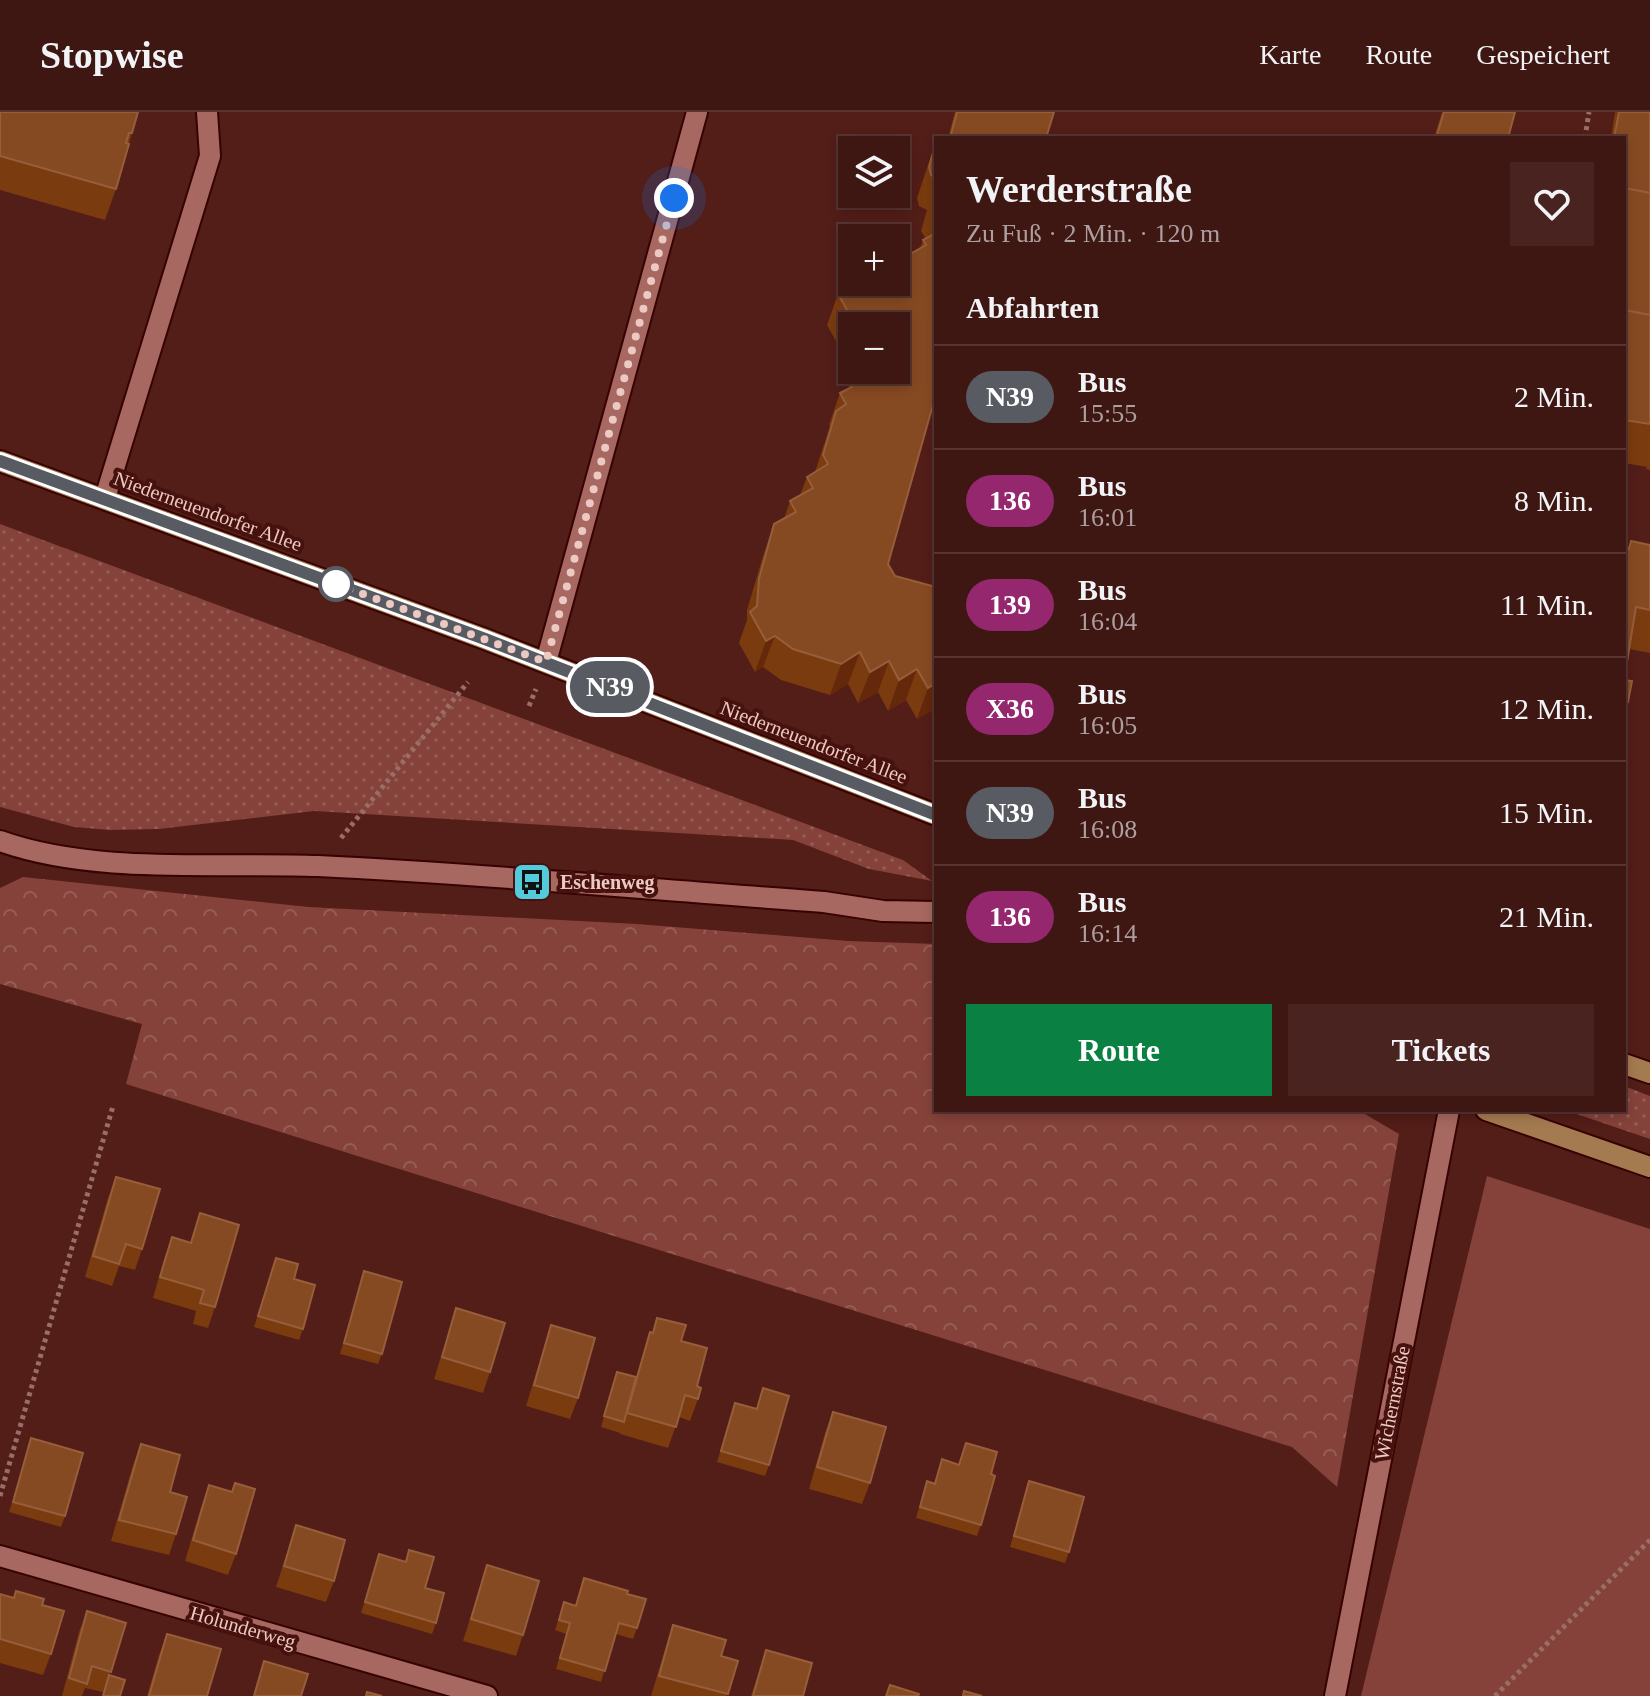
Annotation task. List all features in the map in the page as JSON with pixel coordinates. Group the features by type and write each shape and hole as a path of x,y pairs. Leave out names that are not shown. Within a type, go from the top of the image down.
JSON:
{"main road":[{"name":"Niederneuendorfer Allee","path":"0,461 546,662 934,814"},
{"path":"1626,1065 1650,1073"},
{"path":"1492,1112 1650,1167"}],"street":[{"path":"105,498 210,156 207,112"},
{"path":"546,662 697,112"},
{"path":"0,841 22,848 112,862 318,866 824,902 883,911 934,912"},
{"name":"Wichernstraße","path":"1335,1696 1449,1112"},
{"name":"Holunderweg","path":"0,1556 487,1696"}],"path":[{"path":"1585,136 1589,112"},
{"path":"318,866 468,682"},
{"path":"0,1496 113,1106"},
{"path":"1495,1696 1650,1540"}],"green space":[{"path":"0,524 903,860 932,881 869,869 793,840 314,811 159,829 110,830 74,827 0,807"},
{"path":"23,877 309,907 934,944 934,1112 1361,1112 1399,1134 1337,1487 1292,1447 126,1084 142,1024 0,984 0,888"},
{"path":"1626,1087 1650,1096 1650,1139 1571,1112 1626,1112"},
{"path":"1487,1176 1650,1229 1650,1696 1361,1696"}],"building":[{"path":"0,112 138,112 126,143 129,144 116,189 0,156"},
{"path":"957,112 1054,112 1047,136 951,136"},
{"path":"1444,112 1515,112 1509,136 1437,136"},
{"path":"1619,112 1650,112 1650,193 1626,188 1626,136 1614,136"},
{"path":"934,149 934,177 929,167"},
{"path":"1626,188 1650,193 1650,315 1626,310"},
{"path":"934,234 934,401 888,564 895,576 934,586 934,684 928,688 917,669 899,680 889,661 870,672 860,652 841,664 793,649 775,636 766,641 750,612 757,606 759,579 774,524 796,512 790,501 813,488 807,477 828,464 823,455 836,411 846,404 840,393 853,384 910,384 910,312 848,312 839,296 910,296 910,254 926,245 923,240"},
{"path":"1626,310 1650,315 1650,424 1626,420"},
{"path":"1631,541 1650,545 1650,610 1636,607 1626,668 1626,548 1629,549"},
{"path":"1626,680 1632,681 1626,702"},
{"path":"116,1177 160,1189 142,1249 126,1244 119,1264 93,1256"},
{"path":"200,1213 239,1225 215,1307 200,1303 204,1290 160,1277 172,1237 191,1243"},
{"path":"276,1258 298,1264 294,1279 315,1285 303,1329 258,1316"},
{"path":"364,1271 402,1282 382,1354 344,1343"},
{"path":"456,1308 505,1323 490,1372 442,1357"},
{"path":"657,1318 686,1325 681,1341 707,1348 697,1386 701,1388 698,1399 685,1395 676,1427 627,1413 650,1332 653,1333"},
{"path":"551,1325 595,1338 578,1398 534,1385"},
{"path":"617,1372 636,1377 624,1422 604,1416"},
{"path":"763,1388 789,1396 769,1465 721,1451 735,1403 757,1409"},
{"path":"833,1412 886,1427 870,1483 817,1467"},
{"path":"31,1438 83,1453 65,1516 13,1502"},
{"path":"966,1443 997,1452 991,1474 995,1476 981,1525 920,1507 927,1481 935,1484 942,1459 959,1465"},
{"path":"141,1444 180,1455 170,1492 187,1497 176,1534 119,1520"},
{"path":"1029,1481 1084,1497 1069,1552 1014,1536"},
{"path":"235,1483 255,1489 236,1554 193,1540 209,1485 232,1492"},
{"path":"296,1525 345,1540 334,1581 284,1566"},
{"path":"409,1550 434,1557 425,1588 444,1593 436,1623 365,1602 379,1554 406,1562"},
{"path":"487,1565 539,1581 523,1635 471,1619"},
{"path":"584,1578 646,1599 637,1628 619,1623 605,1671 560,1658 570,1623 559,1620 564,1602 576,1606"},
{"path":"16,1591 44,1599 42,1605 64,1611 51,1654 0,1639 0,1594 14,1598"},
{"path":"87,1611 126,1623 111,1672 92,1666 87,1684 69,1678"},
{"path":"673,1625 726,1640 721,1656 738,1661 728,1694 659,1676"},
{"path":"167,1634 221,1649 207,1696 149,1696"},
{"path":"766,1650 812,1663 803,1696 753,1696"},
{"path":"264,1661 308,1674 301,1696 254,1696"},
{"path":"109,1675 125,1680 120,1696 103,1696"},
{"path":"890,1685 919,1694 886,1696"},
{"path":"964,1691 982,1696 963,1696"}],"bus line":[{"name":"N39","path":"0,461 485,639 934,814"}],"place":[{"name":"Eschenweg","path":"532,882"}],"route":[{"path":"336,584 546,662 674,198"}]}
